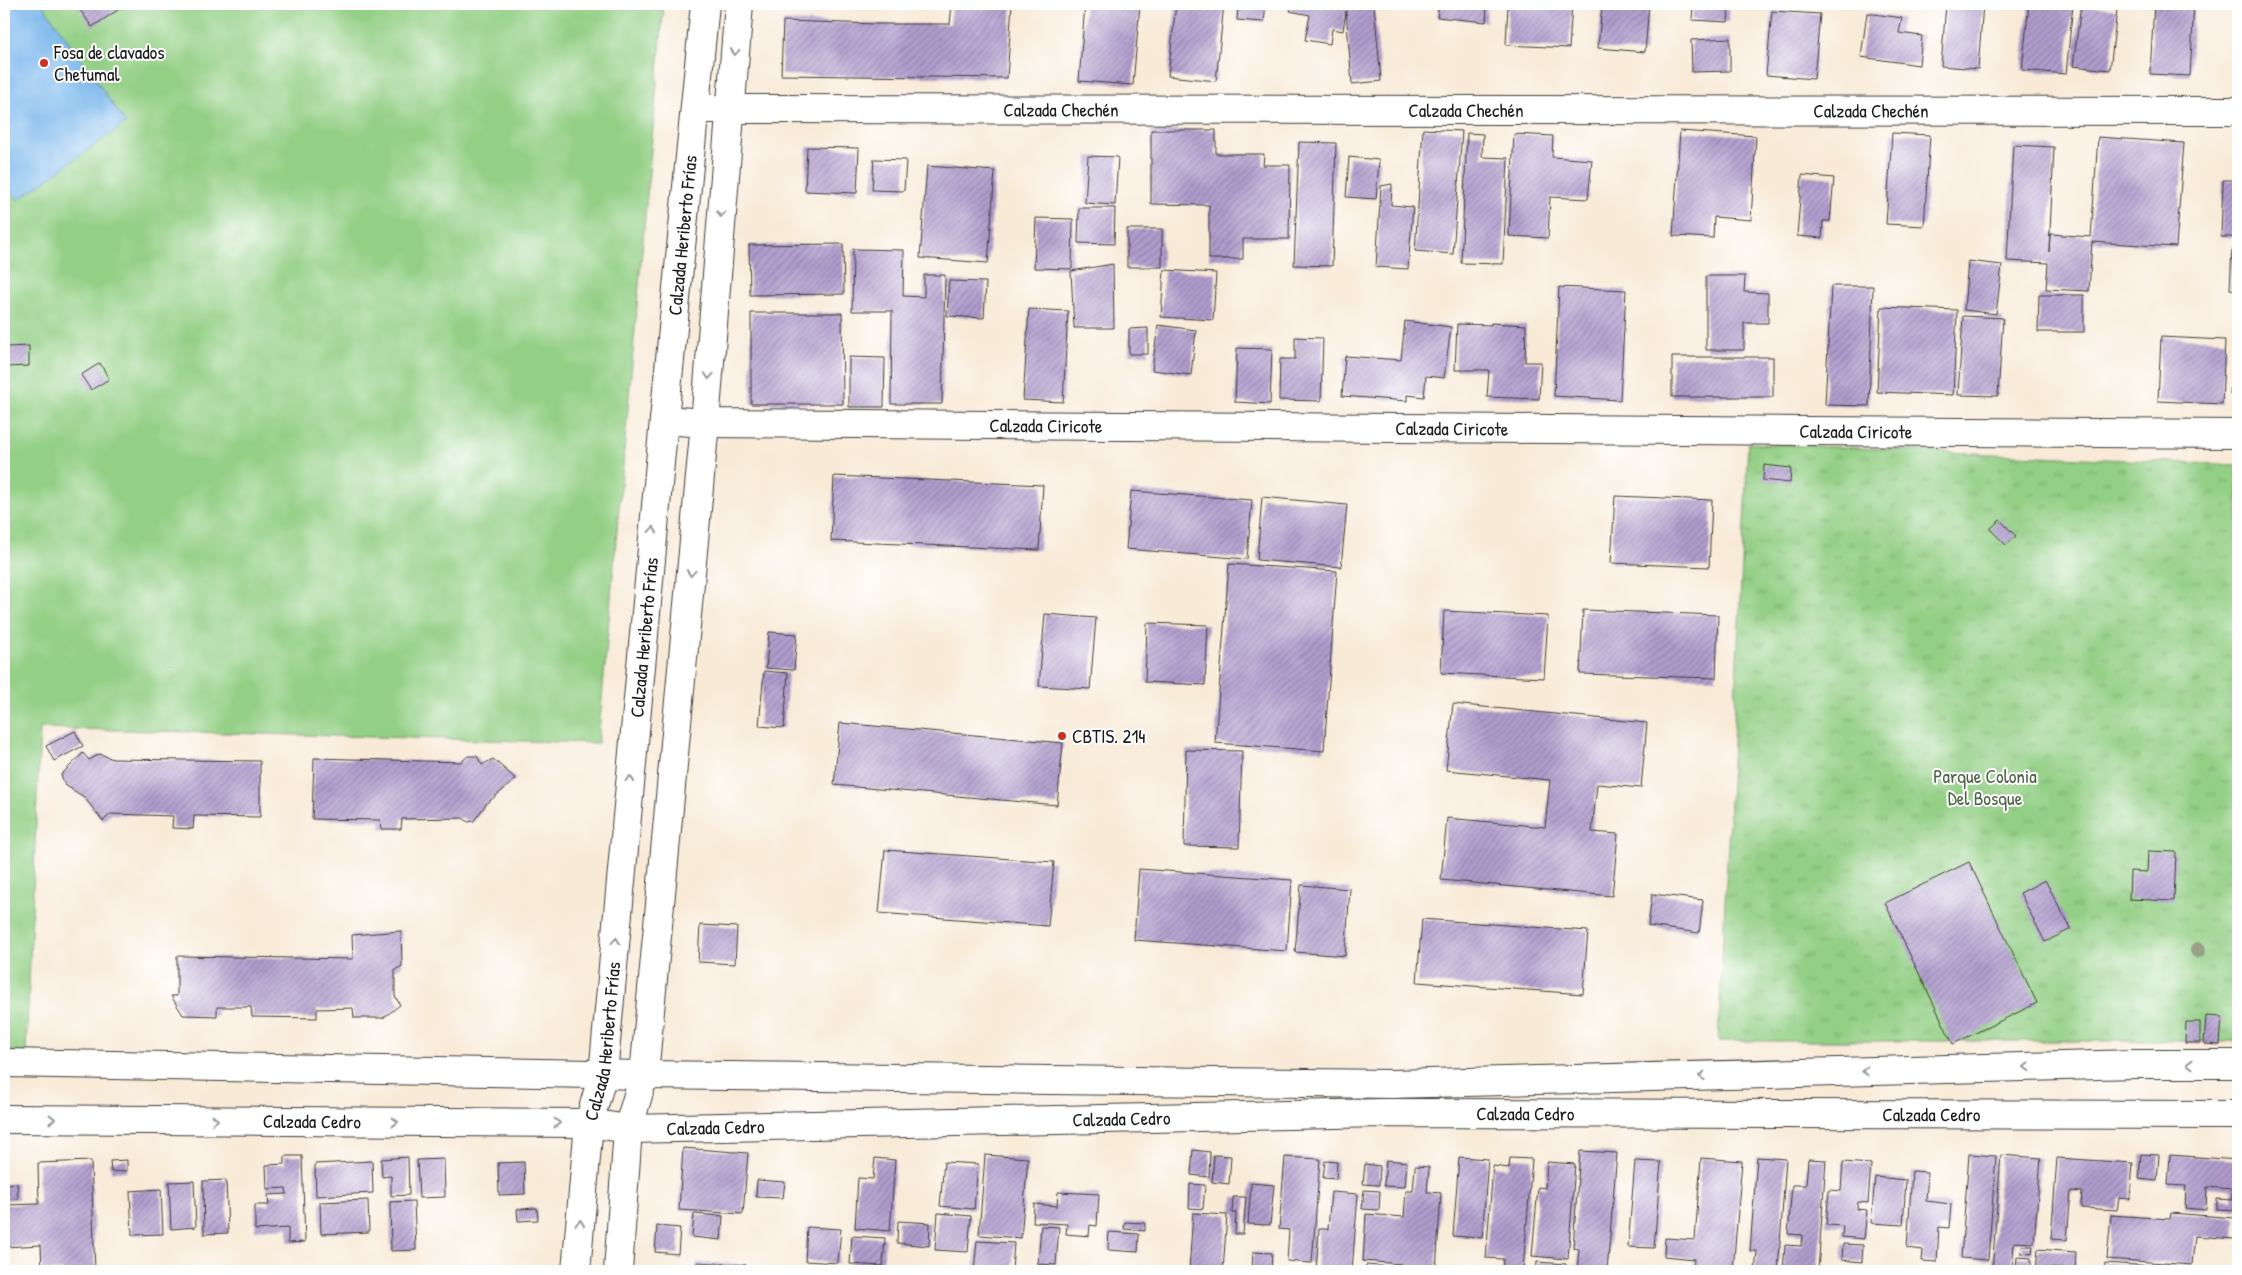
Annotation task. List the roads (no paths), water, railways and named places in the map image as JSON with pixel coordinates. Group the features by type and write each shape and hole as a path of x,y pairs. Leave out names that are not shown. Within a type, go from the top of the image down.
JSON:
{"street":[{"name":"Calzada Heriberto Frías","path":"576,1271 589,1123 603,1074 705,4"},
{"name":"Calzada Heriberto Frías","path":"618,1271 628,1129 644,1075 705,424 739,4"},
{"name":"Calzada Chechén","path":"695,109 2238,111"},
{"name":"Calzada Ciricote","path":"664,420 705,424 2238,434"},
{"name":"Calzada Cedro","path":"4,1063 644,1075 1392,1084 2134,1064 2238,1064"},
{"name":"Calzada Cedro","path":"4,1119 589,1123 628,1129 1382,1113 2238,1115"}],"water":[{"name":"Fosa de clavados Chetumal","path":"4,4 42,4 126,123 18,200 4,181"}],"place":[{"name":"Fosa de clavados Chetumal","path":"44,63"},
{"name":"CBTIS. 214","path":"1062,736"}],"park label":[{"name":"Parque Colonia Del Bosque","path":"1985,787"}]}
